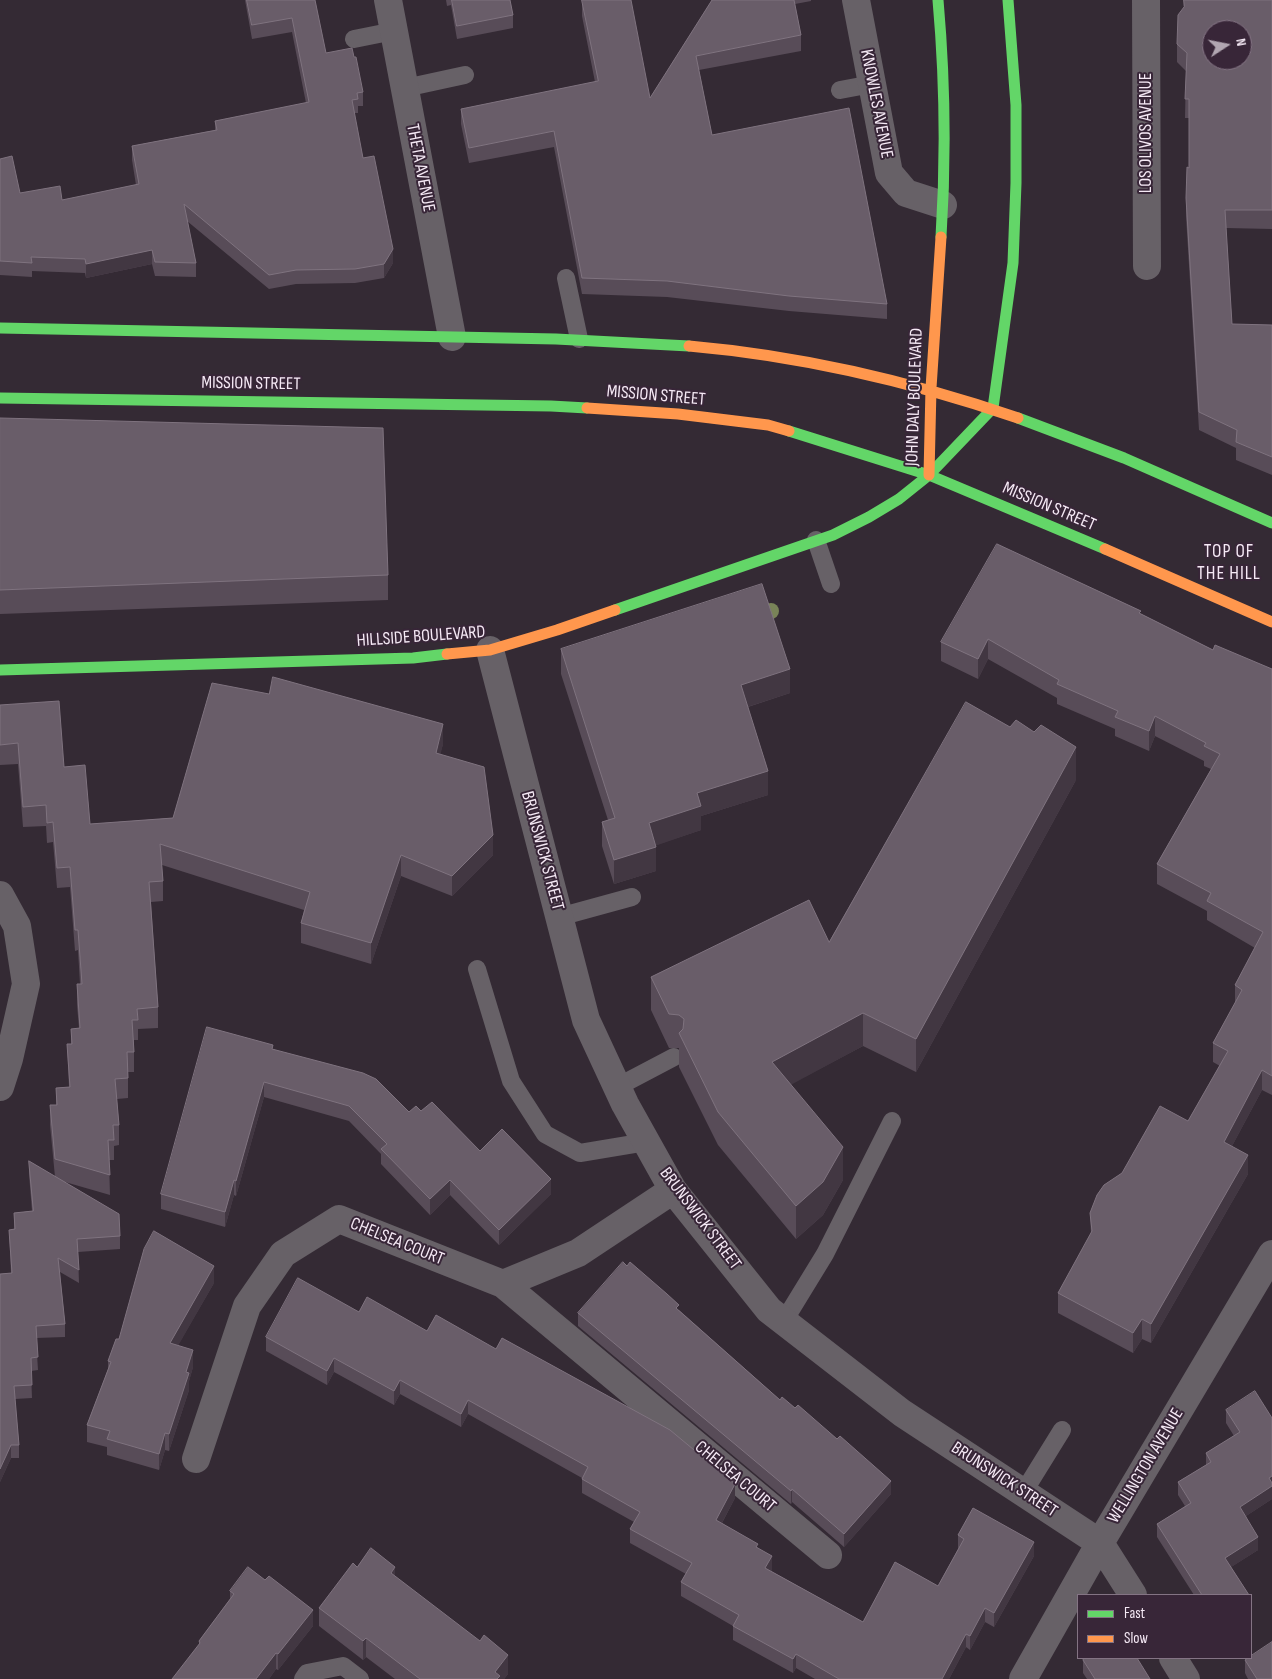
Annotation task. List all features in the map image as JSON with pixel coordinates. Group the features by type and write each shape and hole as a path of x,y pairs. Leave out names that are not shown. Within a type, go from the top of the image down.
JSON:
{"main road":[{"name":"JOHN DALY BOULEVARD","path":"928,475 931,388 943,205 944,96 938,0"},
{"path":"993,408 1013,263 1016,183 1016,105 1008,0"},
{"path":"0,328 140,329 579,339 726,350 791,359 865,372 931,388 993,408 1084,443 1272,523"},
{"name":"MISSION STREET","path":"0,398 551,406 678,414 768,426 928,475 1033,518 1272,622"},
{"name":"JOHN DALY BOULEVARD","path":"928,475 993,408"},
{"name":"HILLSIDE BOULEVARD","path":"0,670 413,658 490,650 557,630 833,535 899,500 928,475"}],"street":[{"name":"THETA AVENUE","path":"388,0 452,337"},
{"name":"KNOWLES AVENUE","path":"856,0 889,173 906,194 943,205"},
{"name":"LOS OLIVOS AVENUE","path":"1146,0 1147,266"},
{"name":"BRUNSWICK STREET","path":"490,650 586,1020 617,1087 673,1190 769,1310 902,1413 1100,1542 1132,1594"},
{"path":"0,895 17,926 26,984 9,1059 0,1087"},
{"path":"503,1284 578,1254 673,1190"},
{"name":"CHELSEA COURT","path":"196,1460 247,1306 283,1254 338,1219 503,1284 828,1555"},
{"name":"WELLINGTON AVENUE","path":"1023,1679 1100,1542 1272,1254"},
{"path":"1174,1659 1186,1679"}],"lane":[{"path":"354,39 394,31"},
{"path":"405,88 466,75"},
{"path":"840,90 872,84"},
{"path":"566,278 579,339"},
{"path":"816,540 832,584"},
{"path":"559,917 632,897"},
{"path":"477,969 511,1081 545,1134 580,1153 646,1142"},
{"path":"617,1087 674,1057"},
{"path":"784,1321 824,1254 892,1121"},
{"path":"1023,1493 1062,1430"},
{"path":"303,1679 307,1673 343,1666 360,1679"}],"building":[{"path":"247,0 315,0 326,53 352,48 354,57 356,57 363,92 357,93 358,99 352,100 363,158 374,156 393,249 384,264 355,269 296,270 269,275 184,204 196,263 155,262 152,250 86,264 85,259 31,257 32,263 0,261 0,159 12,156 20,193 60,186 62,200 139,184 132,146 217,130 215,121 309,102 292,18 252,25"},
{"path":"452,0 510,0 513,15 457,26"},
{"path":"582,0 631,0 650,98 712,0 794,0 801,35 696,56 712,135 849,108 887,304 789,296 667,281 582,278 554,131 469,148 461,109 598,81"},
{"path":"1184,0 1272,0 1272,210 1225,210 1232,324 1272,325 1272,457 1236,442 1237,430 1199,412 1186,198 1187,167 1189,168 1189,99 1185,99 1187,53 1177,44 1178,15 1184,7"},
{"path":"0,418 383,428 388,575 0,590"},
{"path":"997,544 1141,611 1139,613 1213,650 1215,645 1272,669 1272,1076 1262,1070 1224,1142 1248,1155 1151,1324 1142,1319 1133,1333 1058,1293 1092,1231 1090,1213 1097,1195 1104,1185 1122,1173 1160,1106 1188,1121 1228,1051 1213,1043 1242,990 1235,985 1263,932 1207,901 1211,893 1157,864 1220,754 1204,746 1206,743 1155,716 1149,731 1115,717 1118,711 1057,684 1059,680 988,639 978,659 941,642"},
{"path":"762,584 790,669 741,685 768,771 697,793 701,806 649,823 656,847 614,860 602,822 615,818 561,649"},
{"path":"273,677 443,724 436,753 484,767 493,835 452,876 401,855 371,943 301,923 310,892 160,844 163,881 149,882 158,1007 137,1009 138,1020 132,1020 134,1052 127,1052 128,1078 115,1079 119,1125 113,1125 114,1140 108,1140 110,1175 55,1159 50,1105 57,1105 56,1088 70,1087 67,1044 72,1044 71,1029 80,1028 77,984 82,984 78,930 75,930 70,867 57,868 53,822 47,823 46,805 23,807 18,743 0,745 0,705 59,701 64,767 85,765 90,824 173,818 212,683 269,694"},
{"path":"966,702 1010,727 1016,720 1034,732 1041,725 1076,747 916,1039 863,1013 772,1062 843,1147 823,1182 796,1206 718,1112 679,1033 683,1029 684,1019 679,1015 669,1014 651,977 809,900 829,942"},
{"path":"207,1027 273,1045 272,1049 363,1073 376,1079 409,1112 416,1106 421,1111 432,1102 480,1151 502,1129 551,1179 499,1230 450,1180 430,1199 381,1149 387,1144 349,1106 264,1082 236,1181 234,1180 225,1212 161,1194"},
{"path":"29,1161 119,1214 120,1236 77,1239 79,1270 58,1258 65,1324 36,1326 38,1357 31,1358 32,1385 14,1386 19,1445 11,1445 0,1469 0,1274 12,1273 9,1230 15,1229 14,1213 33,1211"},
{"path":"154,1231 214,1266 170,1343 193,1350 186,1372 189,1373 169,1434 165,1433 159,1454 107,1439 110,1431 87,1425 111,1362 108,1361 116,1339 119,1339 144,1249"},
{"path":"623,1262 627,1266 630,1262 667,1294 679,1305 676,1308 780,1400 782,1397 795,1408 798,1405 837,1439 840,1436 891,1481 844,1534 578,1313"},
{"path":"298,1278 359,1312 367,1297 427,1331 436,1315 496,1349 502,1338 670,1430 735,1484 716,1520 758,1544 756,1547 772,1556 765,1568 863,1622 895,1562 938,1586 964,1539 958,1535 973,1508 1034,1542 994,1613 985,1608 970,1636 966,1634 942,1679 839,1679 796,1654 793,1659 733,1626 739,1615 681,1582 692,1563 630,1529 640,1512 582,1479 588,1467 468,1400 461,1414 400,1380 394,1391 334,1358 327,1371 266,1337"},
{"path":"1255,1391 1272,1418 1272,1476 1269,1478 1272,1486 1240,1507 1258,1537 1225,1558 1248,1594 1201,1594 1157,1524 1191,1503 1178,1482 1211,1462 1206,1453 1240,1432 1226,1410"},
{"path":"371,1548 395,1567 391,1573 480,1641 484,1635 508,1655 495,1672 500,1676 497,1679 420,1679 366,1638 363,1641 319,1608 353,1563 357,1567"},
{"path":"248,1567 265,1580 269,1576 313,1610 256,1679 172,1679 234,1594 230,1591"},
{"path":"1272,1642 1272,1679 1257,1679 1245,1660 1252,1659 1252,1655"},
{"path":"1138,1659 1150,1679 1095,1679 1083,1660"}],"traffic: fast":[{"path":"938,0 944,119 941,237"},
{"path":"929,475 993,408 1013,263 1016,183 1016,105 1008,0"},
{"path":"0,328 556,339 689,346"},
{"path":"0,398 587,408"},
{"path":"1018,418 1124,458 1272,523"},
{"path":"789,431 929,475 1105,549"},
{"path":"615,610 833,535 899,499 929,475"},
{"path":"0,670 413,658 447,654"}],"traffic: slow":[{"path":"929,475 931,388 941,237"},
{"path":"689,346 731,350 815,363 937,393 1018,418"},
{"path":"587,408 678,414 768,425 789,431"},
{"path":"1105,549 1272,622"},
{"path":"447,654 490,650 615,610"}],"district":[{"name":"TOP OF THE HILL","path":"1229,563"}]}
